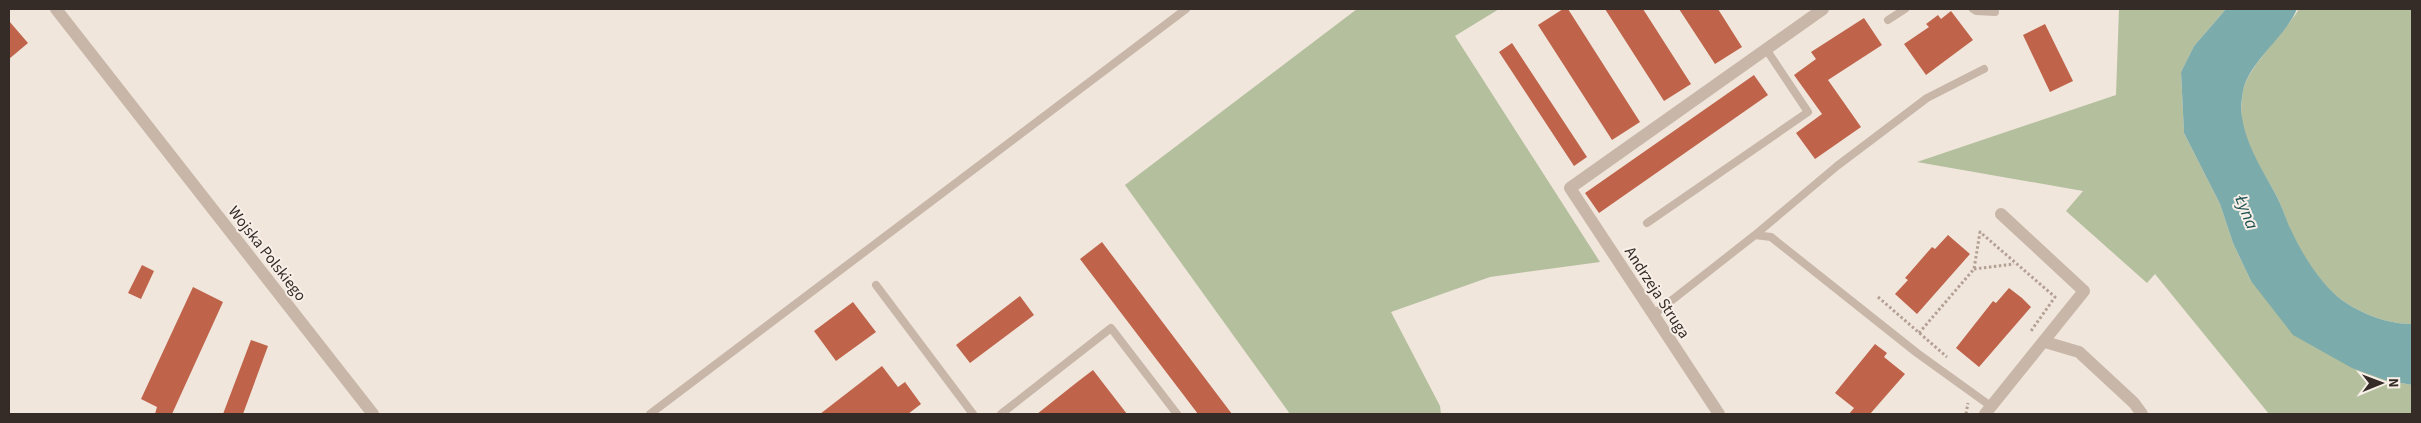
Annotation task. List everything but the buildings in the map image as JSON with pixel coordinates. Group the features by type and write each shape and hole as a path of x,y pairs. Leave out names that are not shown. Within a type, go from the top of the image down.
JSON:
{"street":[{"name":"Wojska Polskiego","path":"56,9 373,414"},
{"path":"1766,49 1823,9"},
{"name":"Andrzeja Struga","path":"1718,414 1570,188 1766,49"},
{"path":"1988,410 2045,342 2084,290 2001,214"},
{"path":"2045,342 2079,352 2134,404 2142,414"}],"lane":[{"path":"650,414 1186,9"},
{"path":"1888,20 1905,9"},
{"path":"1973,9 1976,12 1995,12"},
{"path":"1647,223 1808,112 1766,49"},
{"path":"1653,315 1755,235 1837,166 1927,98 1984,69"},
{"path":"1755,235 1770,237 1988,410"},
{"path":"876,285 973,414"},
{"path":"1002,414 1111,328 1177,414"}],"path":[{"path":"1919,333 1974,269 1980,232 2014,264 2055,297 2027,336"},
{"path":"1974,269 2014,264"},
{"path":"1878,297 1952,362"}],"green space":[{"path":"1357,9 1499,9 1455,36 1600,262 1490,277 1391,312 1440,406 1441,414 1290,414 1125,185"},
{"path":"2119,9 2226,9 2194,46 2181,72 2184,133 2220,204 2233,243 2251,281 2385,380 2412,385 2412,414 2269,414 2155,274 2147,283 2066,211 2083,191 1917,162 2116,95"},
{"path":"2299,9 2412,9 2412,324 2383,320 2364,313 2346,303 2324,284 2295,240 2279,201 2246,138 2241,117 2243,90 2246,81 2259,60"}],"water":[{"name":"Łyna","path":"2226,9 2297,9 2285,29 2259,60 2246,81 2241,114 2247,138 2279,201 2296,240 2312,267 2331,291 2346,303 2364,313 2383,320 2412,324 2412,385 2385,380 2352,368 2293,335 2251,281 2233,243 2220,204 2184,133 2181,72 2194,46"}]}
